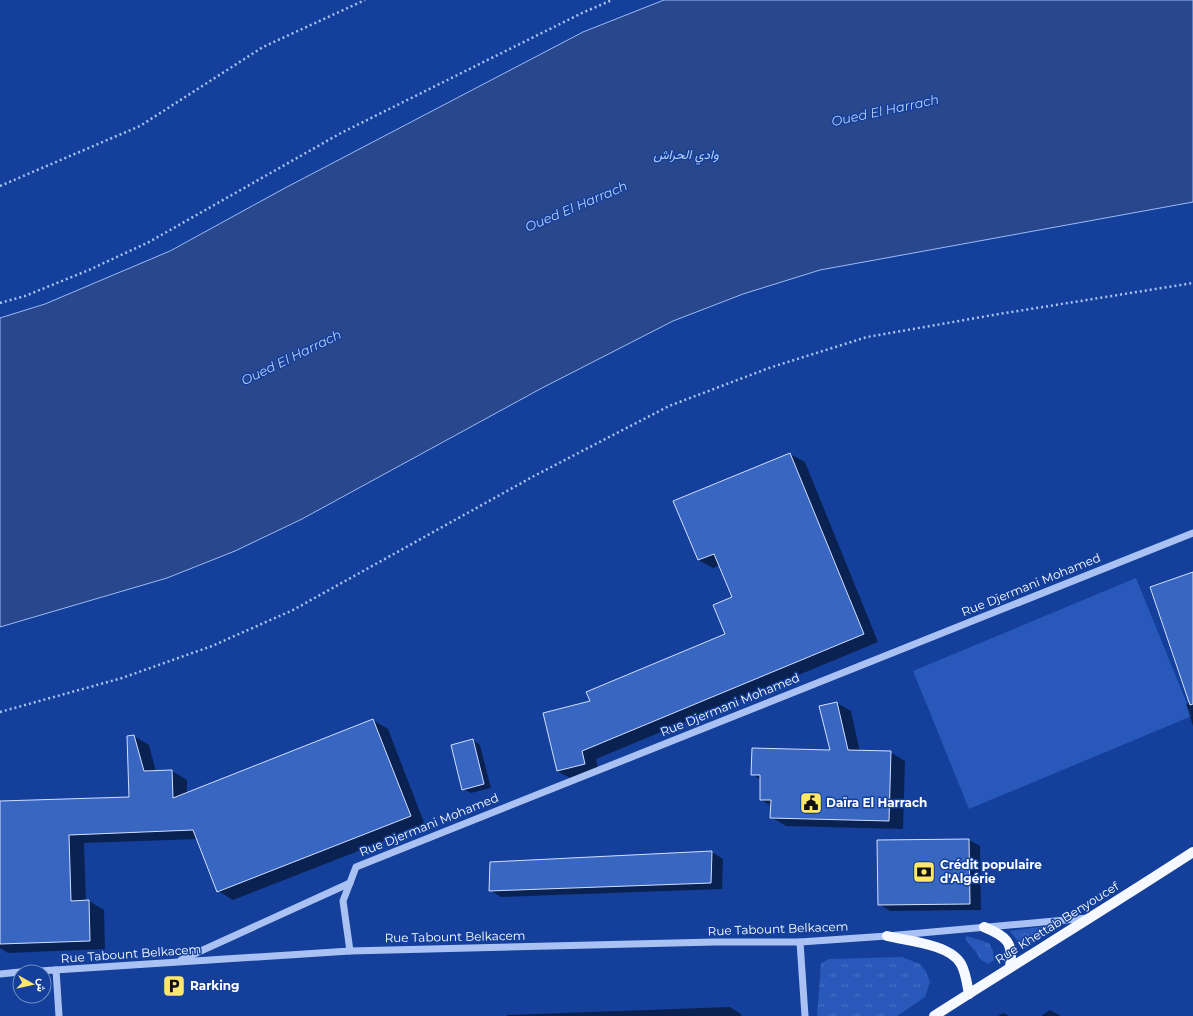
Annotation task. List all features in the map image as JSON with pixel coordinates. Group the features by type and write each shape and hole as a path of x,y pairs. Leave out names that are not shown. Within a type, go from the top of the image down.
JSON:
{"main road":[{"name":"Rue Khettab Benyoucef","path":"934,1016 1193,852"},
{"path":"984,926 1002,935 1008,942 1011,949 1010,967"},
{"path":"887,936 934,946 957,958 965,974 969,994"}],"street":[{"name":"Rue Djermani Mohamed","path":"350,951 343,901 356,867 405,846 1193,532"},
{"path":"176,962 350,882"},
{"name":"Rue Tabount Belkacem","path":"52,970 350,951 715,942 800,942 887,936 1092,917"},
{"path":"800,942 805,1016"},
{"path":"56,970 59,1016"},
{"path":"0,974 12,973"}],"path":[{"path":"0,186 140,126 263,47 365,0"},
{"path":"0,303 25,296 89,270 149,242 341,133 582,13 612,0"},
{"path":"0,712 122,678 212,646 293,610 534,476 669,406 769,368 867,337 999,314 1193,284"}],"green space":[{"path":"1136,578 1192,716 969,809 913,671"},
{"path":"1061,924 1024,949 1010,931"},
{"path":"967,936 989,943 993,951 994,960 988,964 980,959 965,939"},
{"path":"902,957 920,964 926,972 930,982 925,997 897,1016 817,1016 821,963 829,959"}],"water":[{"name":"وادي الحراش","path":"664,0 1193,0 1193,202 820,270 743,294 673,321 542,388 302,519 235,551 167,578 0,627 0,318 45,304 170,251 285,188 583,32"}],"building":[{"path":"790,453 864,634 582,751 585,764 557,771 543,713 590,701 586,692 725,634 713,605 732,597 714,554 698,560 673,501"},
{"path":"1193,572 1193,704 1190,705 1150,587"},
{"path":"837,702 848,750 891,751 889,821 770,818 771,800 760,800 760,775 751,775 752,748 830,750 819,706"},
{"path":"373,719 411,816 217,892 193,830 69,835 71,901 89,900 90,941 0,944 0,801 129,797 127,736 134,735 144,771 172,770 173,798"},
{"path":"473,739 484,784 462,790 451,745"},
{"name":"Crédit populaire d'Algérie","path":"969,839 970,904 878,905 877,840"},
{"path":"712,851 711,883 489,891 490,862"}],"place":[{"name":"Daïra El Harrach","path":"811,803"},
{"name":"Crédit populaire d'Algérie","path":"924,872"},
{"name":"Rarking","path":"174,986"}],"water label":[{"name":"Oued El Harrach","path":"885,110"},
{"name":"Oued El Harrach","path":"576,206"},
{"name":"Oued El Harrach","path":"291,357"}]}
